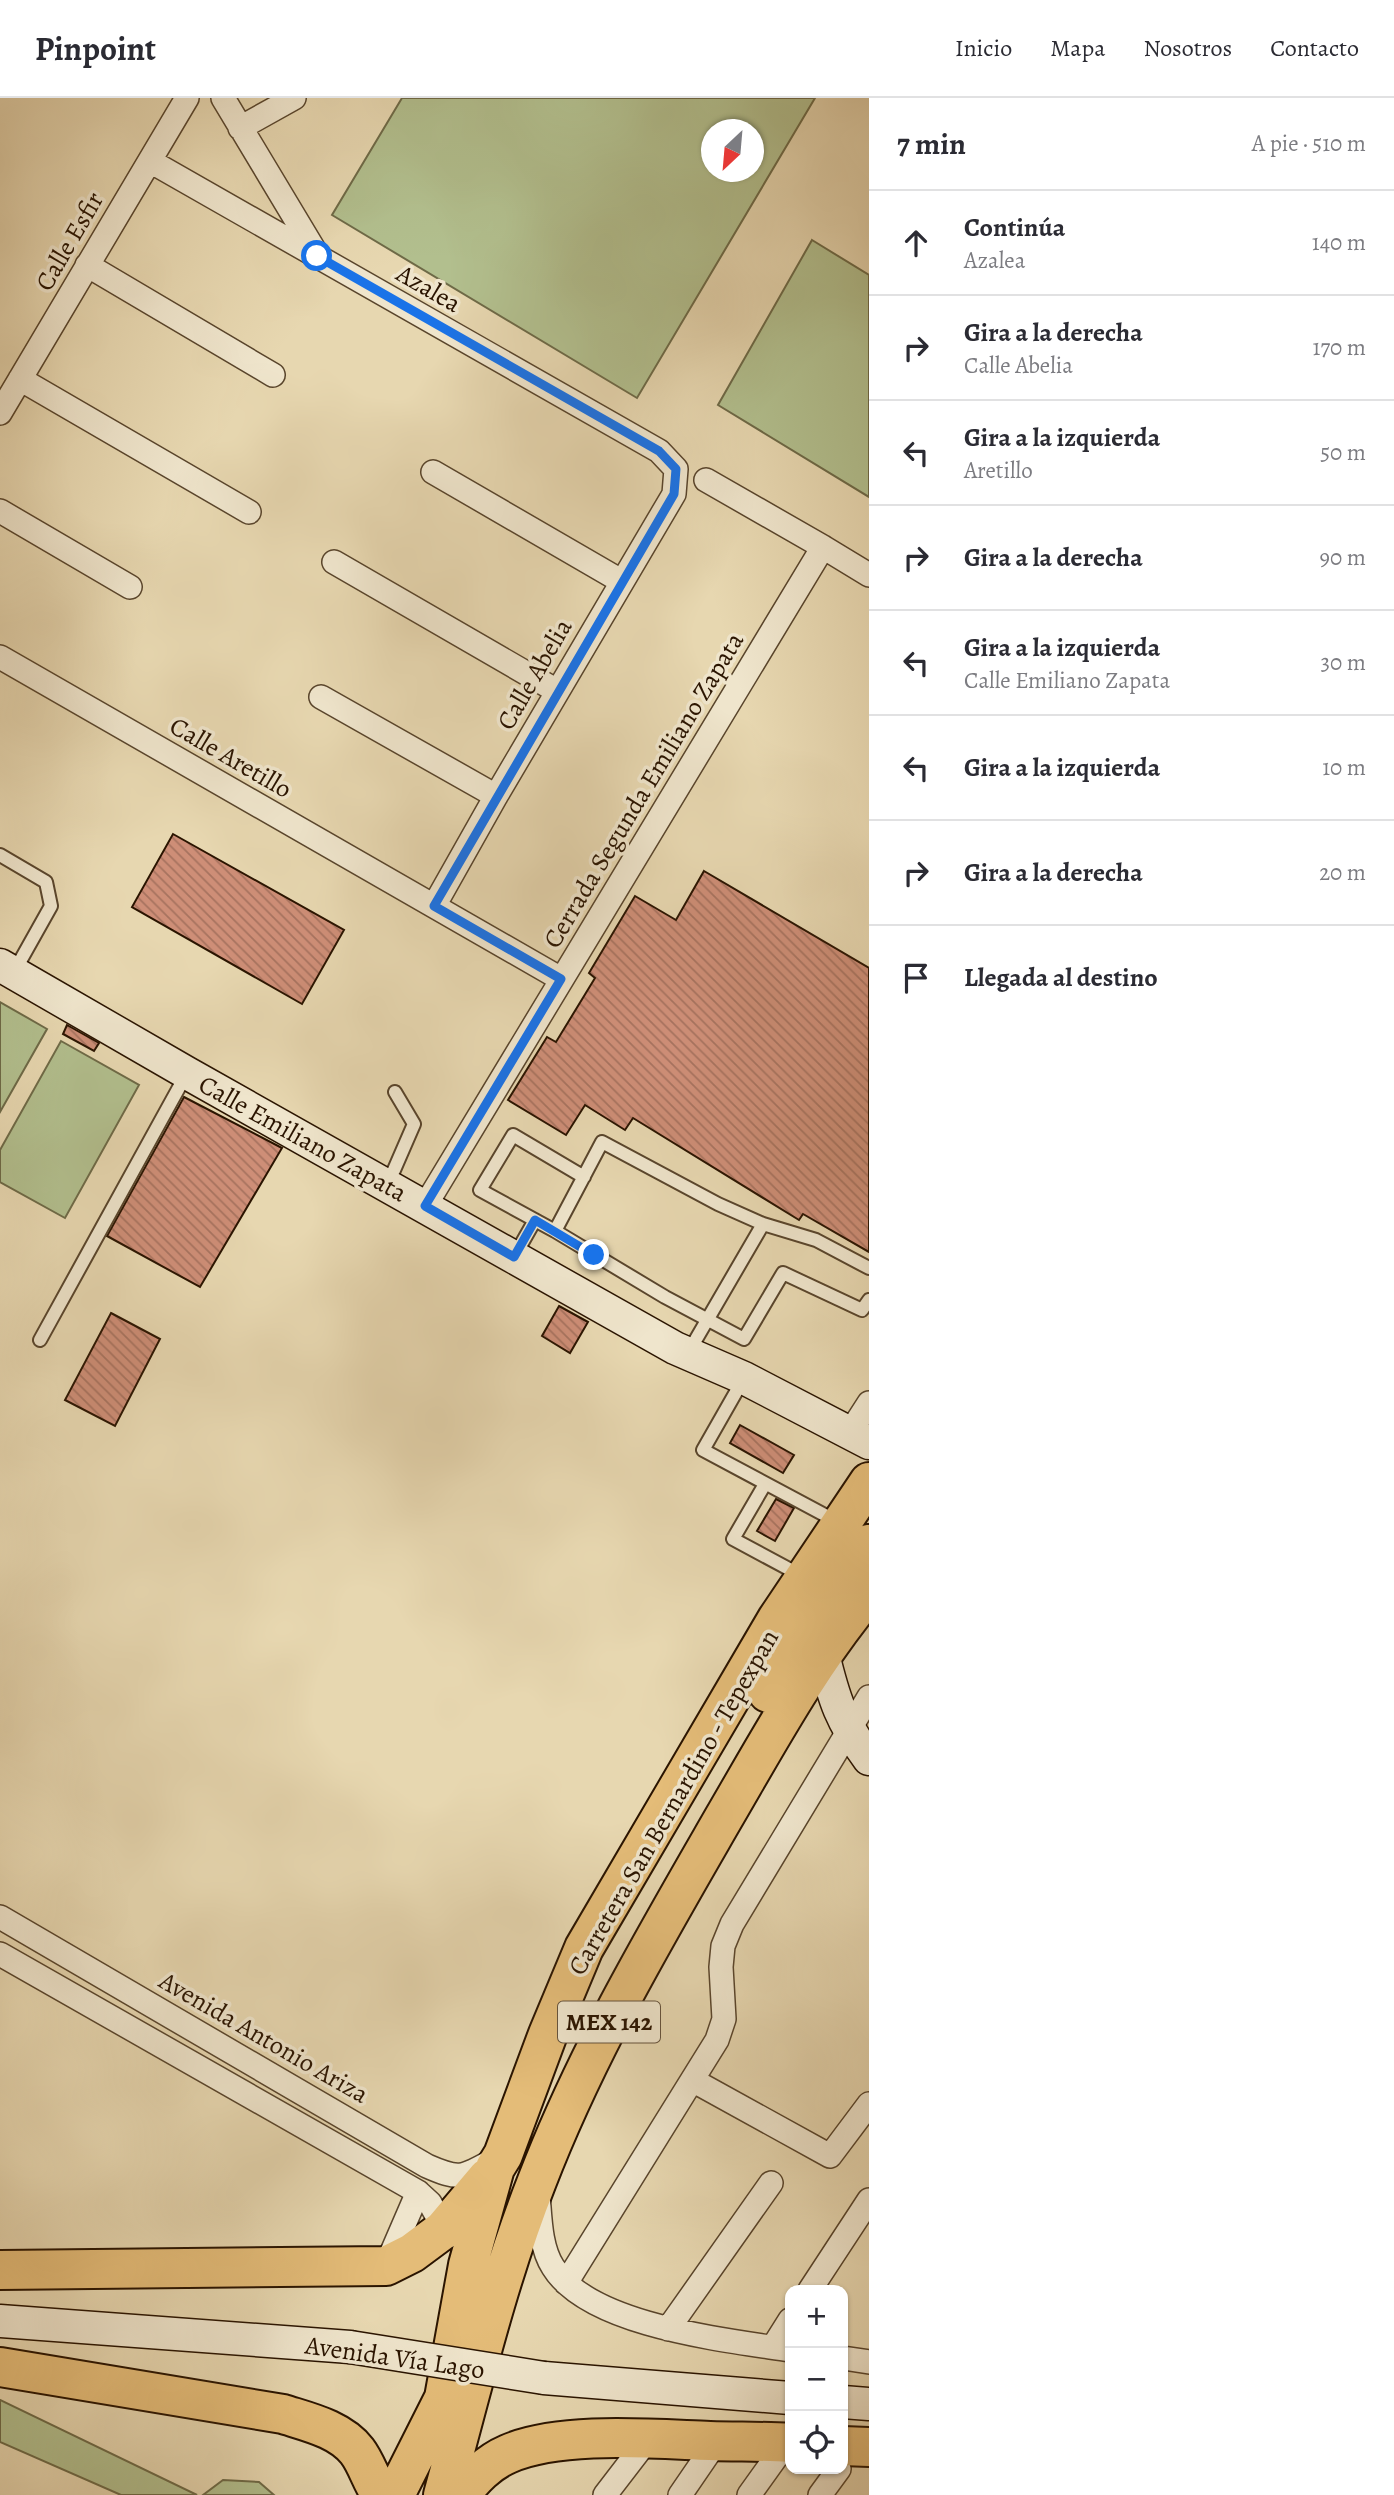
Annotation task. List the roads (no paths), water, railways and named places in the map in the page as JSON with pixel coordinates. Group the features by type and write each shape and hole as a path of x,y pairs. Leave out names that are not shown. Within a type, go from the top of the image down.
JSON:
{"highway":[{"name":"Carretera San Bernardino - Tepexpan","path":"443,2495 501,2286 513,2169 548,2034 584,1948 777,1619 805,1578 855,1534 869,1482"},
{"path":"444,2398 513,2169 572,2044 708,1798 820,1605 855,1534"},
{"name":"Carretera San Bernardino - Tepexpan","path":"395,2495 444,2398 468,2265 513,2169 578,2085 628,1983 774,1732 823,1654 869,1593"},
{"path":"0,2270 386,2266 412,2253 443,2230 513,2169"},
{"path":"0,2367 283,2414 316,2424 339,2435 356,2449 381,2495"},
{"path":"460,2495 479,2472 507,2454 537,2444 596,2439 785,2443"}],"main road":[{"name":"Calle Emiliano Zapata","path":"7,969 687,1354 744,1378 859,1438"},
{"path":"823,1654 833,1698 848,1731 869,1759"},
{"name":"Avenida Vía Lago","path":"0,2321 350,2347 544,2378 785,2398"},
{"path":"848,2402 869,2404"}],"street":[{"name":"Calle Esfir","path":"0,413 187,98"},
{"path":"223,98 317,256"},
{"path":"240,128 295,98"},
{"name":"Azalea","path":"150,161 659,451 676,469"},
{"path":"88,265 273,375"},
{"path":"20,379 249,512"},
{"name":"Calle Abelia","path":"434,906 674,494 676,469"},
{"path":"433,472 621,581"},
{"path":"706,480 869,575"},
{"path":"0,511 130,587"},
{"name":"Cerrada Segunda Emiliano Zapata","path":"425,1206 823,547"},
{"path":"334,562 557,691"},
{"name":"Calle Aretillo","path":"0,657 561,979"},
{"path":"321,697 496,796"},
{"path":"859,1438 869,1403"},
{"path":"566,2283 694,2081 717,2040 724,2019 721,1967 723,1946 732,1924 869,1697"},
{"name":"Avenida Antonio Ariza","path":"0,1917 427,2166 446,2174 466,2176 513,2169"},
{"path":"27,1932 4,1956 418,2192 430,2203 443,2230 468,2265"},
{"path":"694,2081 830,2156 869,2105"},
{"path":"513,2169 542,2232 552,2266 566,2283 589,2300 633,2319 668,2329 782,2348"},
{"path":"668,2329 771,2183"},
{"path":"386,2266 418,2192"},
{"path":"813,2285 869,2200"},
{"path":"848,2359 869,2362"},
{"path":"605,2495 648,2439"},
{"path":"680,2495 717,2441"},
{"path":"750,2495 785,2448"},
{"path":"820,2495 850,2455"}],"lane":[{"path":"0,855 46,882 51,906 7,969"},
{"path":"40,1340 187,1073"},
{"path":"385,1184 414,1124 395,1092"},
{"path":"584,1177 513,1135 480,1190 665,1297 744,1339 783,1273 862,1310 869,1300"},
{"path":"555,1231 602,1142 718,1204 763,1224 816,1240 869,1268"},
{"path":"514,1257 535,1220"},
{"path":"687,1354 763,1224"},
{"path":"744,1378 703,1450 855,1534"},
{"path":"765,1484 733,1539 805,1578"}]}
